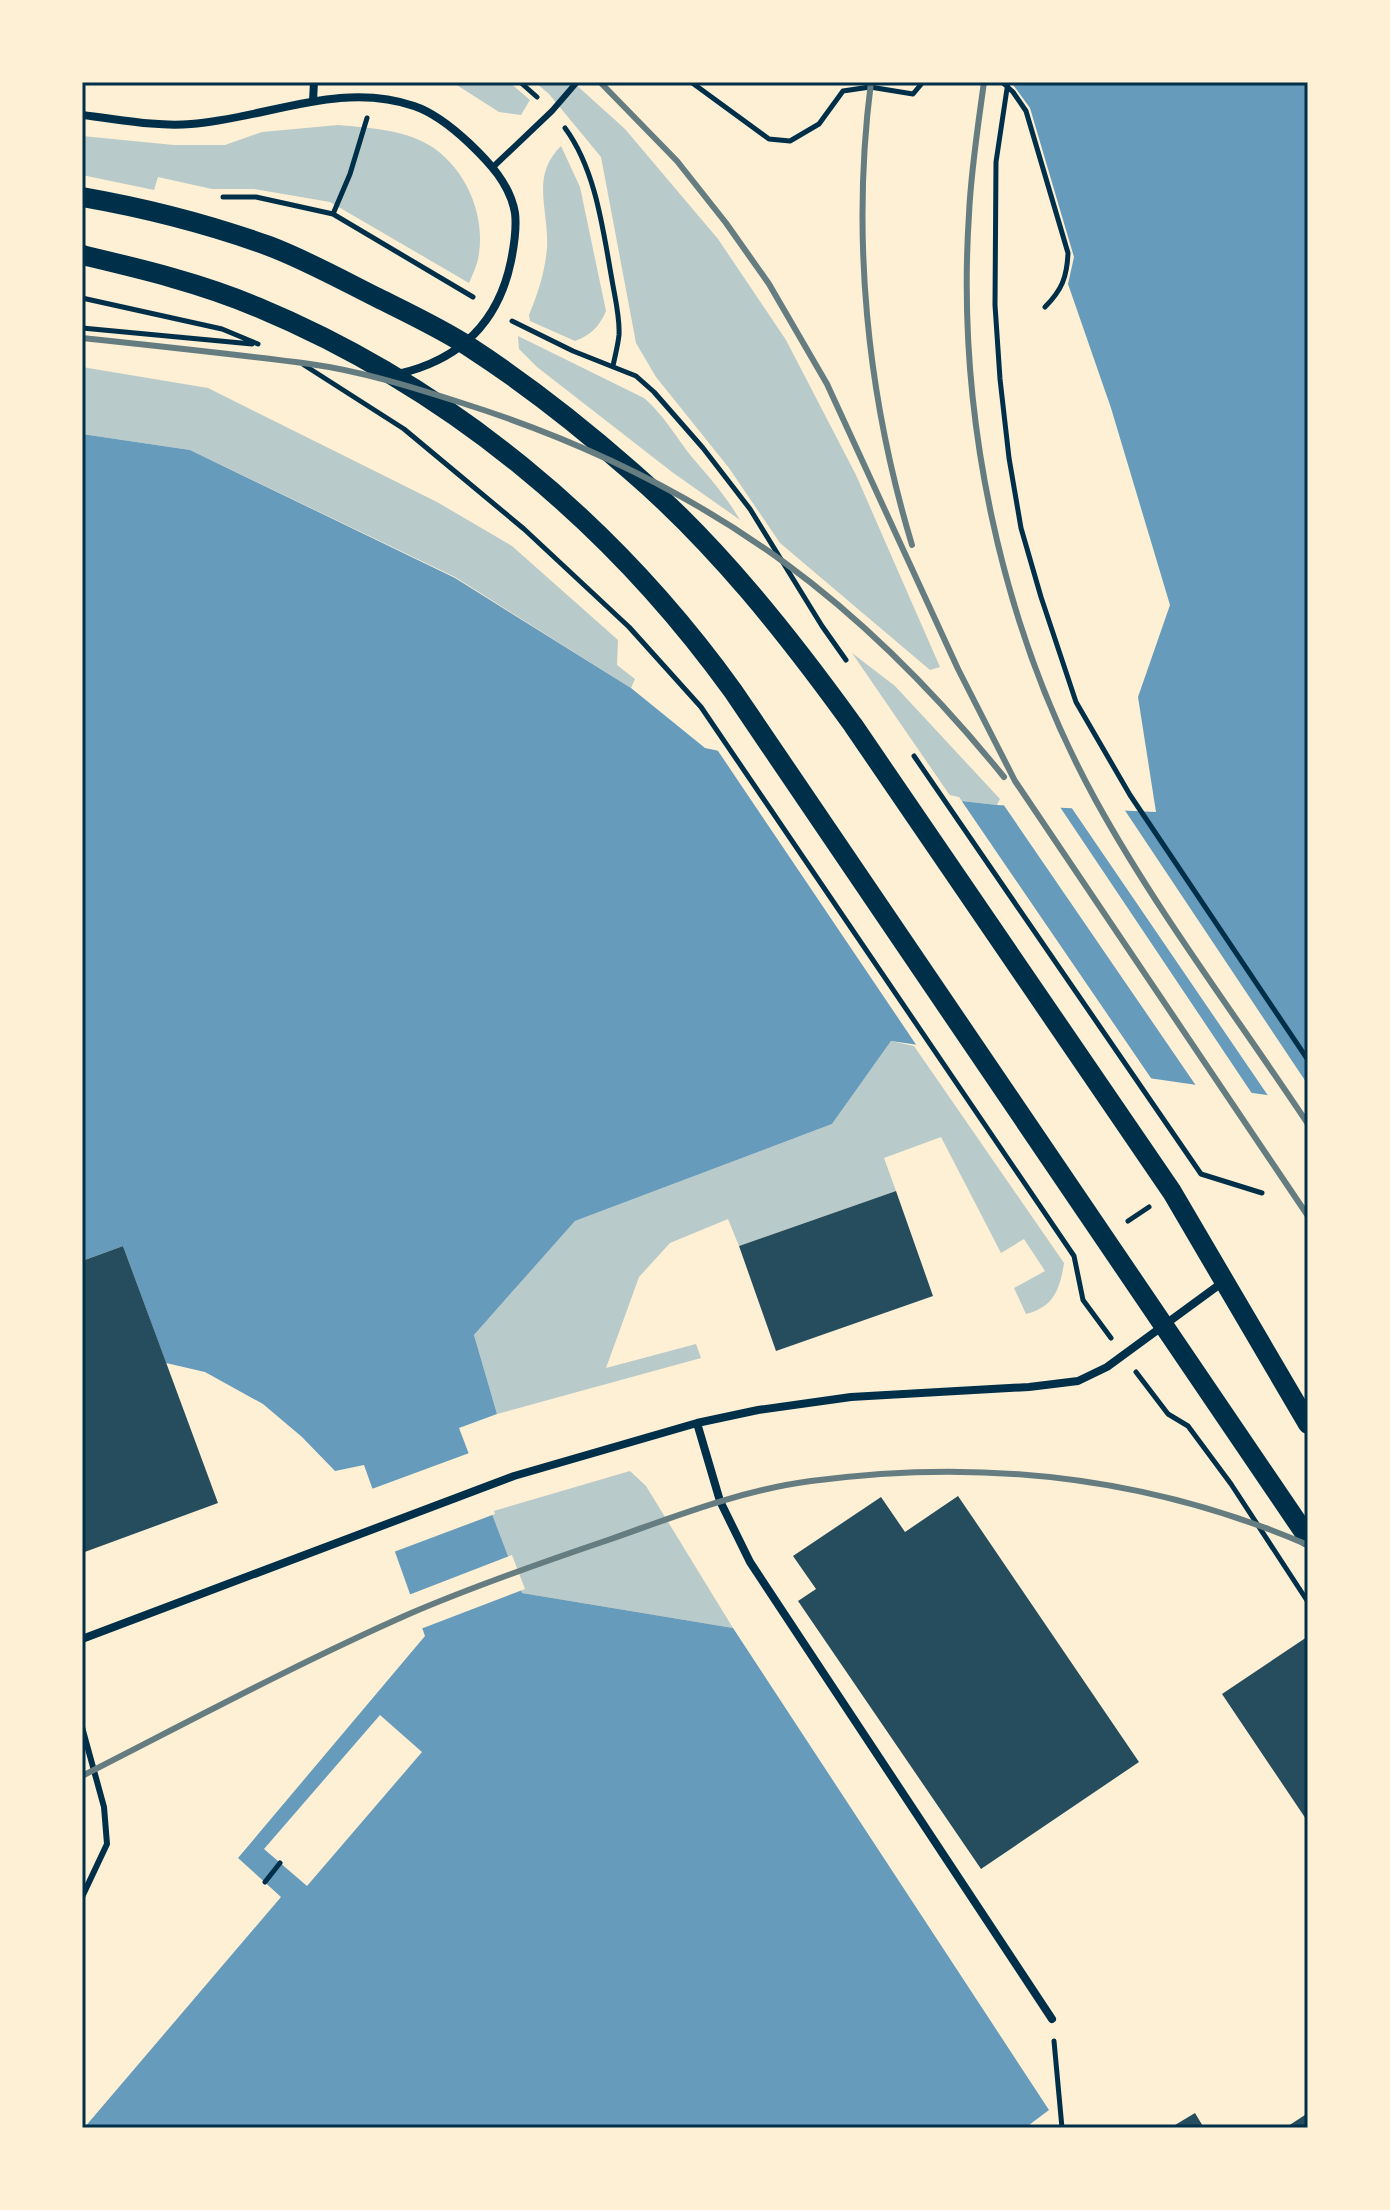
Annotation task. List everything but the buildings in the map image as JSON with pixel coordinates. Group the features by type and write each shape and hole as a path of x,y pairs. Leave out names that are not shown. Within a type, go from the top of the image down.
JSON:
{"main road":[{"path":"82,197 181,218 270,247 338,278 465,344 545,401 633,472 687,525 798,651 889,779 1172,1192 1308,1424"},
{"path":"82,255 179,280 255,306 392,375 502,449 565,501 660,597 700,645 778,757 1308,1538"}],"street":[{"path":"313,101 314,82"},
{"path":"82,115 145,123 190,124 313,101 371,98 413,105 455,130 493,167 508,192 515,213 515,241 501,295 483,325 465,344 434,364 392,375"},
{"path":"82,1639 514,1476 697,1423 758,1410 851,1397 1044,1386 1078,1381 1107,1367 1224,1282"},
{"path":"697,1423 720,1501 750,1562 1052,2019"}],"lane":[{"path":"493,167 552,111 577,82"},
{"path":"82,1727 104,1807 107,1844 82,1897"}],"path":[{"path":"520,82 552,111 575,141 589,174 618,320 619,338 613,366 636,376 654,392 724,475 750,509 848,663"},
{"path":"691,82 769,139 790,141 819,124 843,91 870,87 913,94 923,82"},
{"path":"1002,82 1026,111 1068,253 1067,272 1059,292 1045,307"},
{"path":"1008,82 996,162 995,305 1009,458 1021,528 1041,597 1076,702 1130,795 1308,1060"},
{"path":"333,214 362,137"},
{"path":"82,298 222,329 260,345 82,328"},
{"path":"302,363 404,429 524,529 629,627 701,707 1074,1256 1083,1300"},
{"path":"910,749 1201,1174 1262,1193"},
{"path":"1155,1399 1168,1414 1188,1426 1231,1484 1308,1602"},
{"path":"265,1882 280,1863"},
{"path":"1052,2019 1062,2128"}],"shaded area":[{"path":"452,82 509,82 530,100 521,115 499,112"},
{"path":"535,82 573,82 625,129 718,239 786,340 856,475 940,667 930,670 780,543 729,468 656,377 636,343 601,157 549,94"},
{"path":"338,125 408,136 429,145 453,166 470,192 479,222 478,257 469,283 330,202 254,189 212,189 158,177 154,190 82,175 82,136 174,145 225,145 262,132"},
{"path":"561,146 580,187 606,311 594,330 575,341 530,321 529,315 541,282 547,248 543,181 546,169"},
{"path":"518,336 644,398 663,418 740,520 672,472 537,367 519,349"},
{"path":"82,367 208,388 437,502 512,546 618,640 617,665 635,679 631,688 455,577 190,450 82,434"},
{"path":"852,653 895,686 1000,799 997,805 953,800"},
{"path":"891,1041 914,1046 1064,1263 1058,1289 1049,1302 1026,1314 1014,1288 1045,1271 1024,1239 1001,1253 941,1137 884,1158 896,1191 739,1246 728,1219 670,1243 639,1277 606,1368 696,1344 701,1358 497,1414 474,1335 575,1221 832,1124"},
{"path":"630,1471 646,1486 733,1628 522,1593 490,1512"}],"water":[{"path":"1011,82 1308,82 1308,1101 891,1041 832,1124 575,1221 474,1335 497,1414 459,1428 522,1593 733,1628 1049,2110 1025,2128 84,2128 281,1897 238,1858 425,1636 364,1465 335,1471 302,1437 263,1404 205,1372 166,1363 123,1246 82,1261 82,434 190,450 455,578 631,688 705,748 953,800 1156,812 1138,697 1170,605 1111,408 1068,284 1074,257 1030,108"}],"pier":[{"path":"714,745 959,797 1155,1084 919,1049"},
{"path":"1001,801 1058,804 1255,1098 1199,1090"},
{"path":"1069,804 1122,806 1308,1085 1308,1105 1271,1100"},
{"path":"472,1452 495,1514 391,1553 369,1490"},
{"path":"512,1555 525,1589 418,1630 406,1596"},
{"path":"380,1715 422,1752 307,1886 264,1849"}],"railway":[{"path":"600,82 677,161 769,284 827,384 958,669 1015,781 1308,1216"},
{"path":"871,82 863,199 867,316 884,432 912,545"},
{"path":"984,82 969,214 967,289 970,365 978,441 1010,590 1033,662 1062,732 1095,799 1171,923 1308,1124"},
{"path":"82,338 310,364 367,375 505,417 630,470 710,513 815,586 901,663 1004,777"},
{"path":"82,1776 285,1672 434,1604 685,1513 785,1485 875,1474 939,1472 1064,1478 1126,1488 1187,1503 1248,1521 1308,1545"}]}
